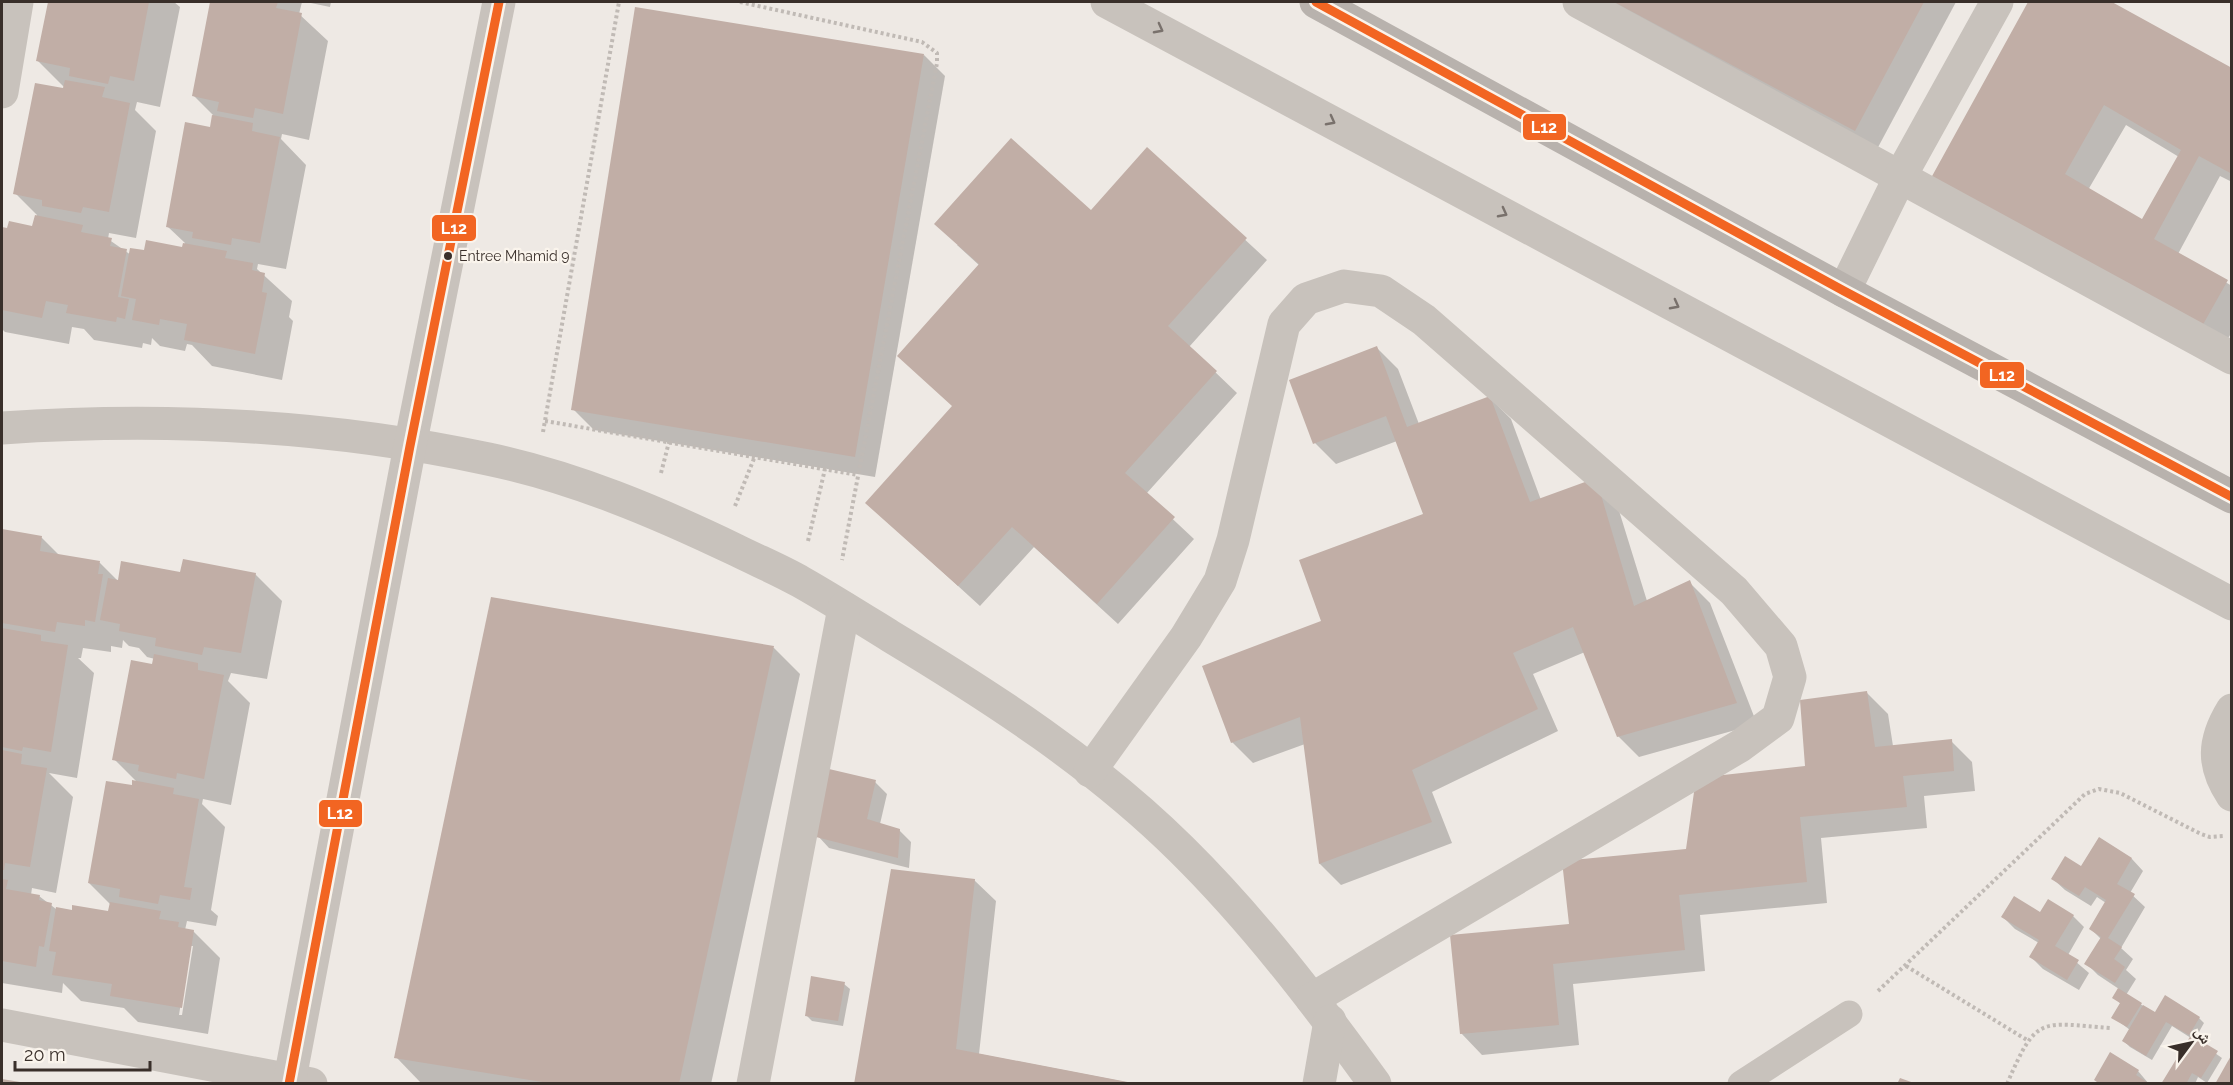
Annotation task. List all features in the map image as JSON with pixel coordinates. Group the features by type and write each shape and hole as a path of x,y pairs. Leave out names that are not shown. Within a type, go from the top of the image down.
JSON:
{"main road":[{"path":"1316,2 1844,291 2232,497"}],"street":[{"path":"2,92 17,2"},
{"path":"2,1025 297,1082 410,446 500,2"},
{"path":"1107,2 2232,604"},
{"path":"1579,2 2232,358"},
{"path":"1844,291 1900,177 1997,2"},
{"path":"1090,771 1186,637 1220,581 1233,540 1284,324 1306,299 1344,286 1381,291 1424,320 1734,591 1781,646 1790,677 1778,718 1740,746 1321,1010"},
{"path":"2,428 49,425 240,426 333,433 490,459 589,487 720,543 799,580 1003,705 1090,771 1180,848 1268,942 1375,1083"},
{"path":"753,1083 839,605"},
{"path":"2232,710 2216,747 2219,777 2232,795"},
{"path":"1319,1083 1321,1010"}],"lane":[{"path":"1741,1083 1849,1014"}],"path":[{"path":"535,472 619,2"},
{"path":"740,2 922,42 937,53 938,63 858,474 839,605"},
{"path":"545,421 858,474"},
{"path":"720,543 755,456"},
{"path":"799,580 825,469"},
{"path":"1849,1014 1906,966 2085,794 2098,789 2120,793 2210,837 2218,838 2232,832"},
{"path":"1906,966 2027,1040"},
{"path":"2007,1083 2027,1040 2042,1028 2052,1024 2111,1028"}],"building":[{"path":"48,2 149,2 134,81 110,76 108,84 69,76 70,68 36,61"},
{"path":"210,2 278,2 276,8 302,13 283,114 255,108 253,118 217,111 219,102 192,96"},
{"path":"1614,2 1924,2 1855,131"},
{"path":"2028,2 2112,2 2232,68 2232,174 2199,156 2154,239 2228,280 2201,328 1931,178","holes":["2104,105 2181,150 2142,219 2065,174"]},
{"path":"635,7 924,54 855,457 571,410"},
{"path":"65,80 105,87 102,97 130,103 109,212 83,207 81,213 42,206 42,200 13,194 35,83 63,88"},
{"path":"212,115 253,123 252,131 280,137 260,243 232,238 231,245 192,238 193,232 166,227 185,122 210,127"},
{"path":"1011,138 1091,210 1147,147 1247,238 1168,326 1217,371 1125,473 1175,517 1097,604 1012,527 958,586 865,503 952,406 897,356 979,264 934,224"},
{"path":"35,215 83,225 81,232 112,238 110,246 127,249 118,297 129,299 125,319 117,317 116,322 66,313 68,305 46,301 42,318 2,310 2,227 7,228 9,221 32,226"},
{"path":"146,240 182,247 183,243 227,251 225,258 253,263 252,270 265,273 262,292 267,293 255,354 184,340 187,324 160,319 159,325 132,320 136,299 121,296 130,248 144,250"},
{"path":"1377,346 1407,427 1490,396 1530,502 1596,478 1634,606 1690,580 1737,703 1617,737 1573,627 1513,653 1538,709 1412,770 1432,822 1319,864 1300,717 1231,743 1202,666 1321,621 1299,560 1423,514 1386,416 1313,444 1289,380"},
{"path":"2,529 42,536 40,551 100,561 98,574 103,574 95,622 85,620 85,626 57,622 55,632 2,623"},
{"path":"183,559 256,573 241,653 204,647 202,655 155,646 156,638 119,631 120,624 100,620 108,578 118,580 121,561 180,572"},
{"path":"491,597 774,646 679,1084 555,1084 394,1058"},
{"path":"2,628 41,635 41,641 68,645 51,752 23,747 22,751 2,747"},
{"path":"154,654 198,663 198,670 224,675 204,779 177,773 176,779 138,771 139,765 112,760 131,660 152,664"},
{"path":"1867,691 1875,747 1952,739 1954,771 1903,776 1907,807 1800,817 1807,882 1679,895 1685,950 1553,964 1559,1025 1460,1034 1450,935 1569,924 1562,861 1686,849 1696,778 1805,766 1800,700"},
{"path":"2,750 22,754 21,764 47,768 30,867 5,863 4,870 2,870"},
{"path":"829,769 876,780 867,819 900,829 898,858 816,837"},
{"path":"132,780 174,788 173,794 199,799 184,887 192,888 190,900 160,895 158,904 119,897 120,889 88,883 106,781 132,785"},
{"path":"2099,837 2132,858 2117,884 2135,894 2108,938 2122,947 2114,959 2125,967 2115,983 2084,964 2101,937 2089,929 2106,900 2085,887 2079,896 2051,879 2065,856 2081,866"},
{"path":"891,869 975,879 956,1049 1138,1084 854,1084"},
{"path":"2,879 8,880 6,889 40,895 39,900 52,903 44,947 39,946 36,967 2,961"},
{"path":"2014,896 2040,912 2048,899 2074,915 2055,946 2079,960 2067,980 2029,957 2039,940 2001,917"},
{"path":"110,902 161,911 159,919 179,922 178,927 194,930 182,1008 110,996 112,984 52,975 56,952 49,951 56,907 72,910 72,905 108,911"},
{"path":"811,976 845,982 838,1021 805,1016"},
{"path":"2118,988 2142,1003 2127,1027 2111,1018 2120,1003 2112,998"},
{"path":"2165,995 2200,1017 2189,1035 2166,1022 2146,1056 2122,1041 2143,1005 2155,1012"},
{"path":"2191,1035 2218,1051 2201,1078 2192,1073 2186,1084 2161,1084"},
{"path":"2110,1052 2139,1070 2136,1075 2150,1084 2100,1084 2094,1080"},
{"path":"2232,1054 2232,1084 2215,1084"},
{"path":"1900,1078 1914,1083 1914,1084 1897,1084"},
{"path":"2,1079 20,1082 19,1084 2,1084"}],"transit line":[{"name":"L12","path":"289,1084 410,446 499,2"},
{"name":"L12","path":"1316,2 1844,291 2232,497"}],"place":[{"name":"Entree Mhamid 9","path":"448,256"}]}
